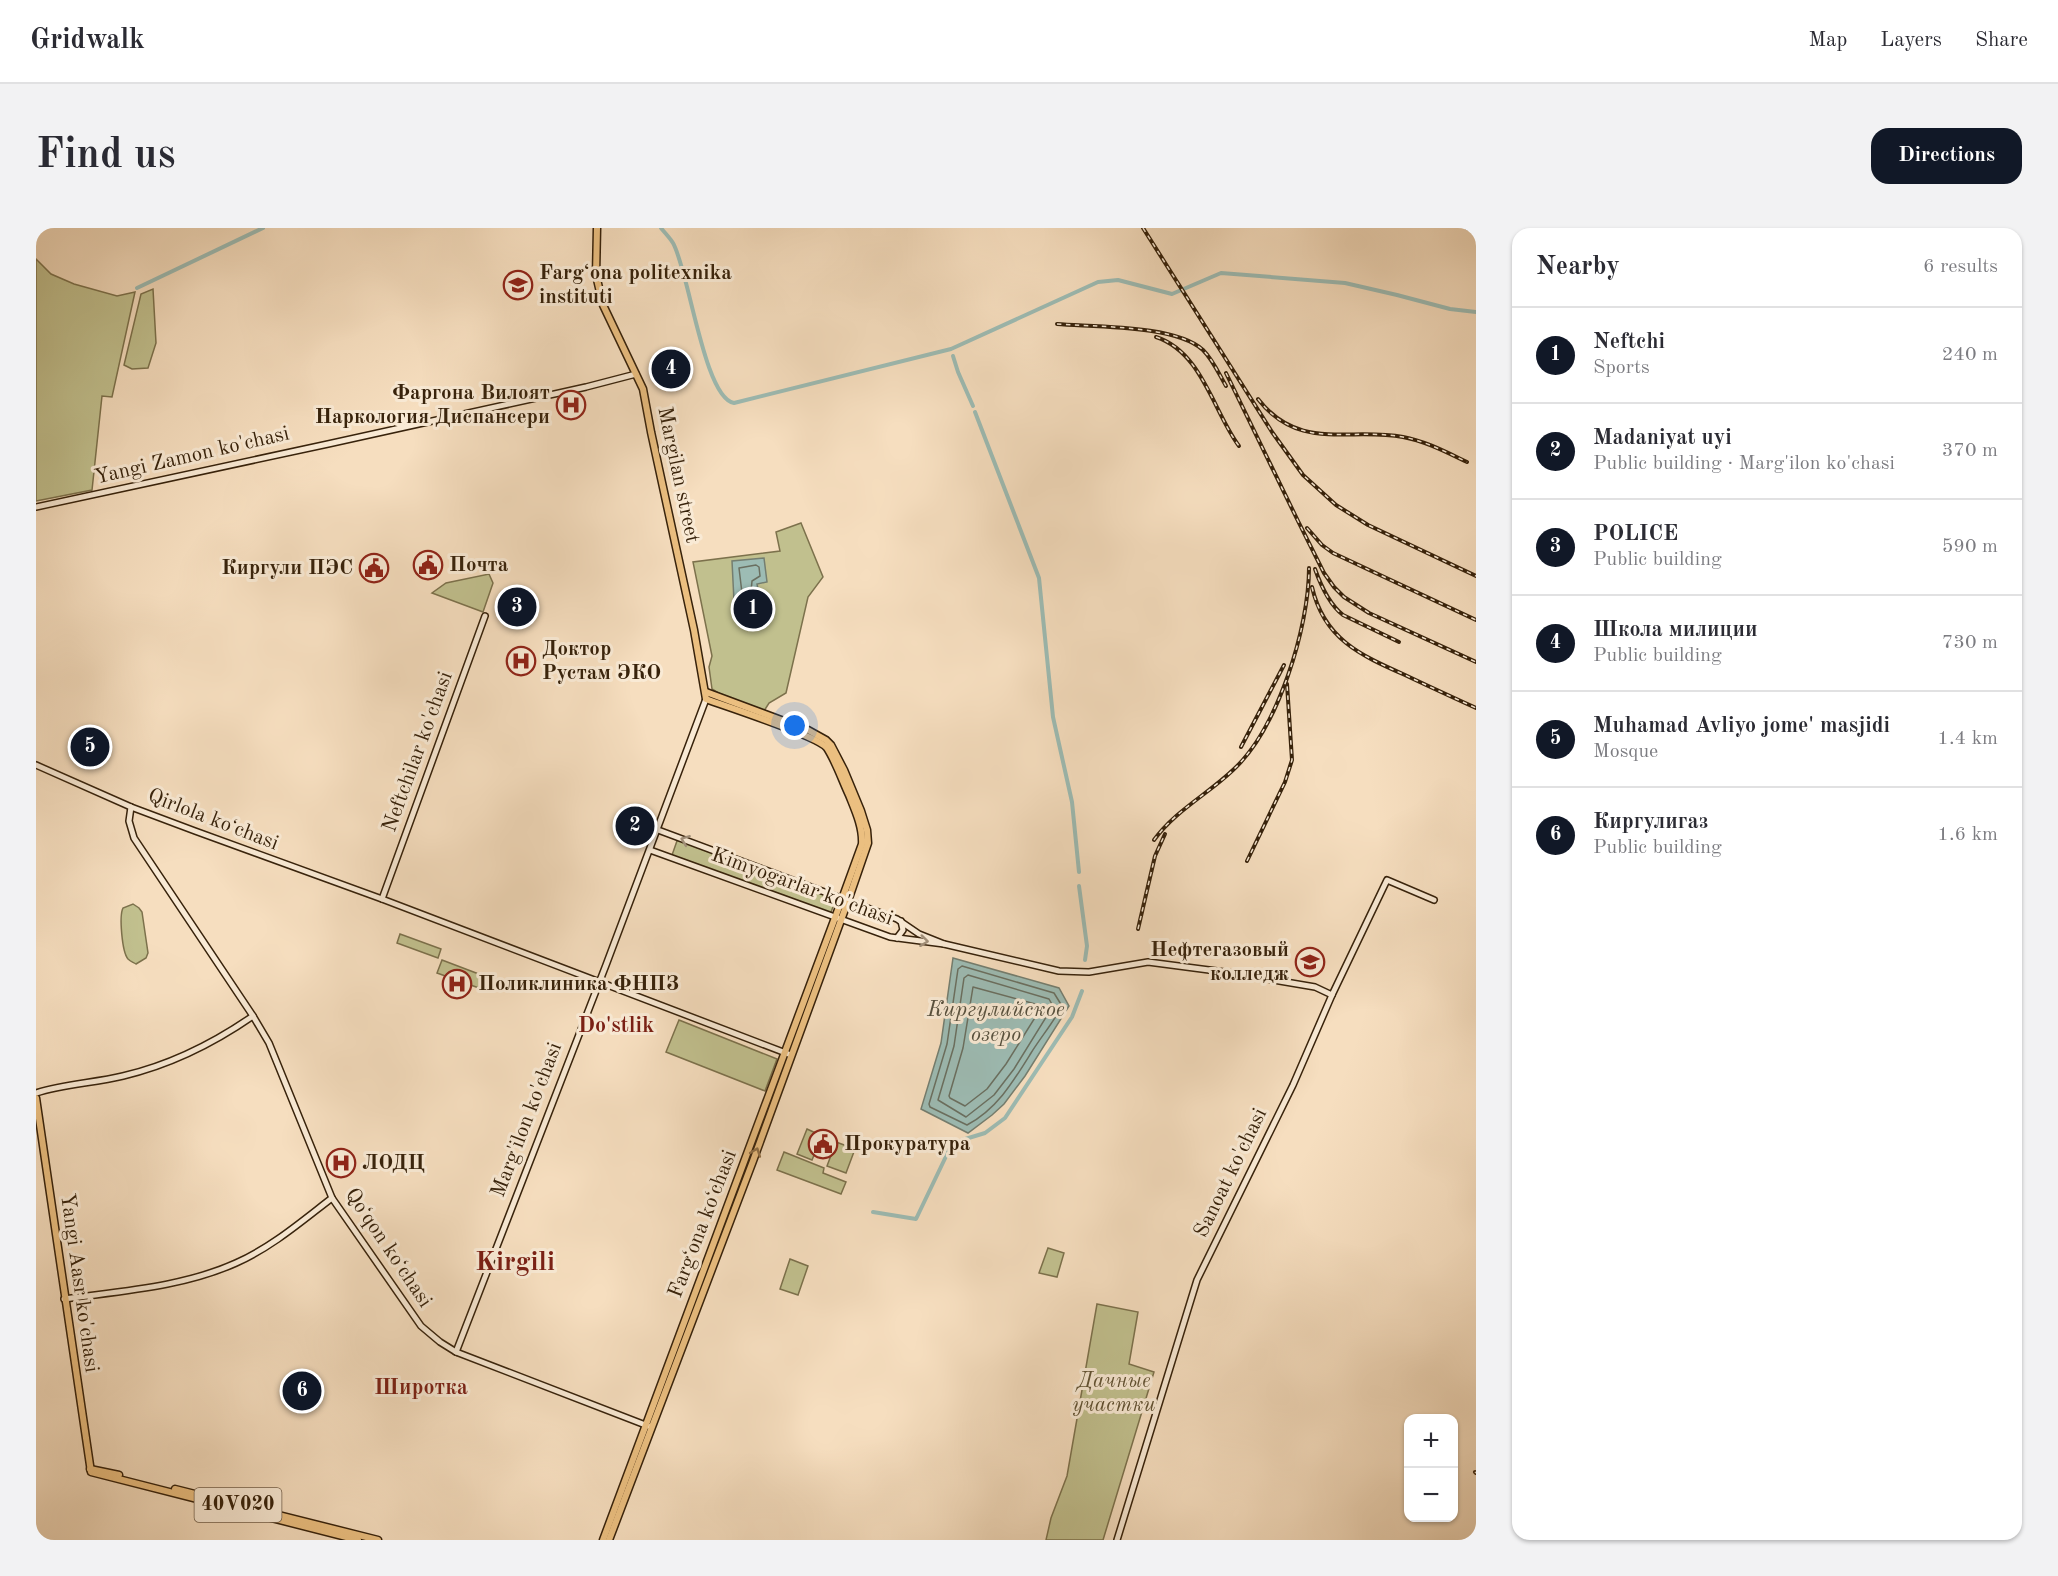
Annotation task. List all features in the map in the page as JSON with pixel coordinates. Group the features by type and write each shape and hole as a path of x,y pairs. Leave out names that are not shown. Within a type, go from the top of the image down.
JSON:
{"main road":[{"name":"Margilan street","path":"597,228 596,275 603,305 643,389 706,696"},
{"name":"Fargʻona koʻchasi","path":"609,1540 838,920 863,837 856,812 827,748 808,736 706,696"},
{"name":"Yangi Aasr ko'chasi","path":"36,1098 64,1299 93,1471 290,1520"},
{"name":"Fargʻona koʻchasi","path":"603,1540 649,1427"},
{"path":"290,1520 358,1540"},
{"name":"40V020","path":"290,1520 378,1540"}],"street":[{"name":"Yangi Zamon ko'chasi","path":"36,507 636,374"},
{"name":"Neftchilar ko'chasi","path":"382,899 486,616"},
{"name":"Marg'ilon ko'chasi","path":"456,1352 658,830 706,696"},
{"name":"Qirlola koʻchasi","path":"36,765 132,807 382,899 788,1054"},
{"name":"Qoʻqon koʻchasi","path":"132,807 129,820 134,838 269,1043 332,1198 410,1313 440,1342 456,1352 649,1427"},
{"name":"Kimyogarlar ko'chasi","path":"658,830 901,921 919,934 944,944"},
{"name":"Kimyogarlar ko'chasi","path":"650,850 838,920 897,938 944,944 1059,971 1089,972 1148,962 1315,987 1332,995"},
{"name":"Sanoat ko'chasi","path":"1117,1540 1197,1280 1293,1084 1332,995 1387,880 1434,900"},
{"path":"897,938 903,930 901,921"},
{"path":"36,1093 54,1087 123,1076 159,1066 236,1028 253,1016"},
{"path":"64,1299 149,1287 225,1268 272,1244 332,1198"}],"green space":[{"path":"36,259 51,274 74,284 117,296 135,292 112,397 102,396 92,490 36,501"},
{"path":"153,289 156,343 148,368 132,369 124,365 141,294"},
{"path":"801,523 823,577 808,597 786,693 769,703 764,711 725,697 712,689 709,667 712,656 693,562 780,551 776,532"},
{"path":"489,574 493,583 483,612 432,593 446,583"},
{"path":"678,838 837,897 829,917 671,858"},
{"path":"133,904 142,912 148,953 146,958 136,964 126,955 121,926 123,908"},
{"path":"400,934 441,949 438,958 397,943"},
{"path":"442,960 484,976 479,988 437,973"},
{"path":"679,1020 777,1059 765,1091 666,1052"},
{"path":"807,1129 822,1136 812,1160 797,1154"},
{"path":"836,1142 855,1149 846,1173 827,1166"},
{"path":"784,1152 824,1168 823,1173 846,1182 841,1194 777,1170"},
{"path":"1048,1248 1064,1253 1057,1277 1039,1273"},
{"path":"790,1259 808,1266 798,1295 780,1289"},
{"name":"Дачные участки","path":"1097,1304 1138,1312 1129,1364 1154,1372 1103,1540 1046,1540 1051,1518 1067,1476"}],"water":[{"path":"764,558 767,582 757,584 760,598 734,601 732,561"},
{"name":"Киргулийское озеро","path":"953,958 1059,988 1069,1006 1025,1076 1004,1104 968,1133 921,1109 941,1043"}],"waterway":[{"path":"137,288 263,228"},
{"path":"661,228 673,243 679,258 698,332 714,380 723,396 734,403 951,349 1098,282 1118,280 1172,294 1221,273 1345,283 1450,309 1476,312"},
{"path":"953,356 973,406"},
{"path":"975,412 1039,578 1053,717 1072,802 1079,872"},
{"path":"1079,886 1087,946 1085,960"},
{"path":"873,1212 916,1219 950,1148 962,1140 985,1133 1005,1118 1072,1017 1082,991"}],"railway":[{"path":"1143,228 1272,432 1303,475 1336,505 1368,525 1476,576"},
{"path":"1467,228 1476,231"},
{"path":"1057,324 1134,329 1174,336 1191,342 1203,350 1226,386"},
{"path":"1156,337 1185,355 1196,369 1239,446"},
{"path":"1226,373 1324,573 1334,587 1344,597 1369,613 1476,662"},
{"path":"1258,399 1274,415 1290,426 1308,432 1403,437 1427,444 1467,462"},
{"path":"1307,528 1322,545 1333,553 1476,620"},
{"path":"1154,840 1182,811 1233,770 1249,752 1264,729 1277,704 1297,647 1308,592 1309,568"},
{"path":"1315,569 1326,594 1343,615 1399,642"},
{"path":"1312,587 1325,620 1346,643 1373,660 1476,708"},
{"path":"1241,747 1284,665"},
{"path":"1247,861 1285,782 1292,760 1287,684"},
{"path":"1138,929 1155,856 1165,834"}],"place":[{"name":"Fargʻona politexnika instituti","path":"518,285"},
{"name":"Школа милиции","path":"671,369"},
{"name":"Фаргона Вилоят Наркология Диспансери","path":"571,405"},
{"name":"Почта","path":"428,565"},
{"name":"Киргули ПЭС","path":"374,568"},
{"name":"POLICE","path":"517,607"},
{"name":"Neftchi","path":"753,609"},
{"name":"Доктор Рустам ЭКО","path":"521,661"},
{"name":"Muhamad Avliyo jome' masjidi","path":"90,747"},
{"name":"Madaniyat uyi","path":"635,826"},
{"name":"Нефтегазовый колледж","path":"1310,962"},
{"name":"Поликлиника ФНПЗ","path":"457,984"},
{"name":"Прокуратура","path":"823,1144"},
{"name":"ЛОДЦ","path":"341,1163"},
{"name":"Киргулигаз","path":"302,1391"}],"district":[{"name":"Do'stlik","path":"616,1026"},
{"name":"Kirgili","path":"515,1262"},
{"name":"Широтка","path":"421,1388"}]}
